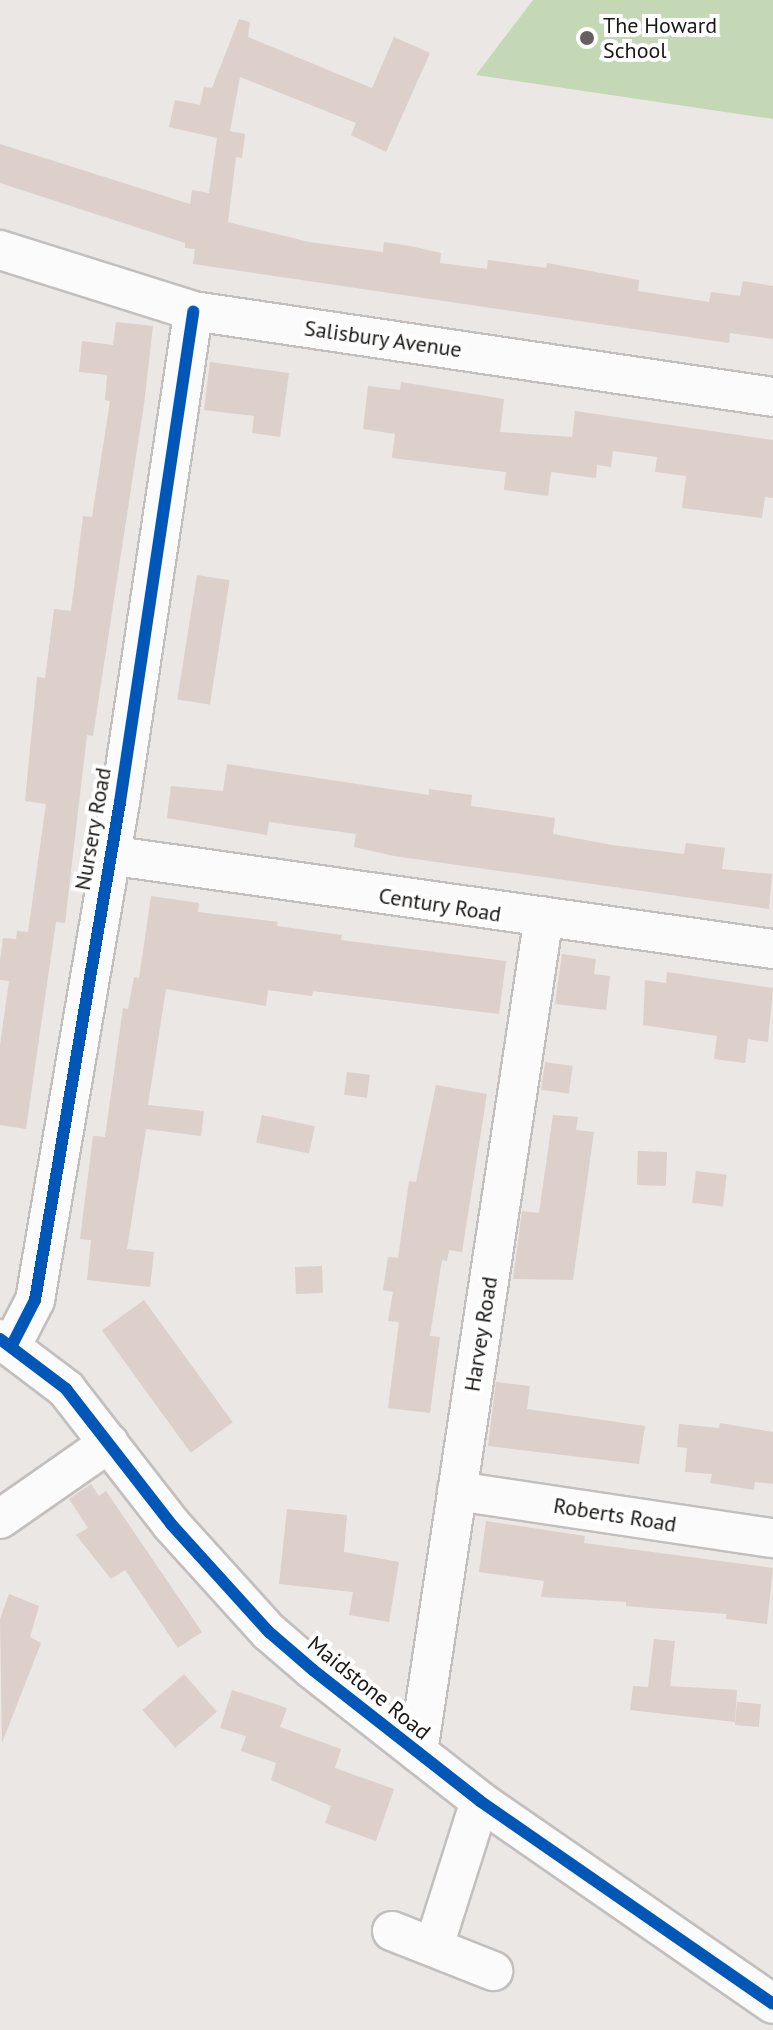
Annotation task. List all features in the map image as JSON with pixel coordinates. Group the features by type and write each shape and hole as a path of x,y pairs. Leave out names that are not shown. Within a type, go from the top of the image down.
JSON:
{"street":[{"name":"Salisbury Avenue","path":"0,250 193,311 773,397"},
{"name":"Nursery Road","path":"6,1343 35,1300 193,311"},
{"name":"Century Road","path":"108,855 511,916 544,916 773,949"},
{"name":"Harvey Road","path":"418,1752 544,916"},
{"name":"Maidstone Road","path":"6,1343 66,1389 171,1524 269,1632 480,1801 773,2004"},
{"path":"0,1519 109,1443"},
{"name":"Roberts Road","path":"457,1491 773,1538"},
{"path":"434,1946 480,1801"},
{"path":"392,1931 493,1971"}],"green space":[{"name":"The Howard School","path":"533,0 773,0 773,119 476,75"}],"building":[{"path":"239,19 250,22 248,37 372,88 394,37 430,53 386,152 351,135 356,123 240,77 230,131 245,134 242,158 236,157 228,222 309,242 383,252 384,242 410,246 441,253 440,263 487,269 488,260 546,268 547,263 639,280 638,291 709,302 711,292 740,296 743,281 773,286 773,339 730,333 729,343 193,264 195,249 185,248 185,243 0,183 0,144 190,204 192,190 209,193 217,138 169,127 175,100 200,105 204,87 212,88"},
{"path":"116,322 153,326 93,736 87,735 65,923 56,922 26,1129 0,1125 0,1045 9,981 0,980 0,962 3,938 16,939 17,931 28,932 46,804 25,801 37,677 45,678 54,609 71,611 83,516 92,517 110,401 105,400 107,375 79,372 82,341 113,345"},
{"path":"210,362 289,373 280,437 252,433 254,416 204,410"},
{"path":"401,382 504,399 500,432 572,437 575,411 773,440 773,498 765,497 762,518 682,508 686,476 655,472 657,457 613,451 611,467 597,465 596,478 551,472 548,496 504,490 506,472 392,458 395,434 363,429 368,386 400,390"},
{"path":"197,575 230,580 210,705 177,699"},
{"path":"227,764 429,795 429,789 472,795 471,806 555,818 553,834 612,845 684,854 686,843 725,848 722,869 772,874 769,909 394,856 354,847 356,834 269,822 267,835 167,818 171,786 223,791"},
{"path":"151,896 199,903 198,912 278,922 277,926 342,935 341,940 506,961 499,1014 313,991 312,996 268,990 266,1006 166,989 148,1105 204,1111 201,1136 146,1129 127,1249 154,1252 150,1287 87,1280 91,1240 80,1239 93,1136 105,1137 123,1008 128,1009 134,977 139,978"},
{"path":"562,954 596,959 594,974 610,976 606,1010 555,1004"},
{"path":"667,972 773,988 768,1042 748,1039 745,1063 714,1059 717,1036 643,1025 645,980 666,983"},
{"path":"545,1062 573,1066 569,1094 541,1090"},
{"path":"347,1072 370,1075 367,1098 344,1095"},
{"path":"436,1085 487,1094 462,1252 449,1250 447,1261 442,1260 430,1336 440,1337 430,1413 388,1408 399,1322 388,1321 393,1292 383,1290 388,1257 398,1258 409,1181 416,1182"},
{"path":"262,1115 315,1126 309,1154 256,1142"},
{"path":"553,1115 578,1117 576,1130 594,1132 573,1280 513,1279 522,1211 539,1213"},
{"path":"638,1151 667,1152 666,1186 637,1185"},
{"path":"696,1171 727,1175 723,1207 692,1203"},
{"path":"322,1266 323,1293 296,1294 295,1267"},
{"path":"144,1300 233,1422 191,1453 102,1331"},
{"path":"496,1382 530,1386 527,1409 645,1426 639,1464 488,1446"},
{"path":"720,1423 773,1432 773,1484 755,1482 754,1490 710,1483 712,1474 685,1472 687,1448 677,1447 679,1424 719,1428"},
{"path":"91,1484 99,1496 106,1491 202,1632 178,1648 125,1570 111,1579 76,1535 88,1528 69,1499"},
{"path":"287,1509 347,1515 344,1552 399,1562 389,1622 349,1615 353,1592 279,1584"},
{"path":"486,1521 585,1536 584,1543 773,1568 767,1624 726,1619 726,1614 626,1606 626,1602 541,1597 544,1581 479,1572"},
{"path":"9,1594 39,1606 30,1637 41,1643 2,1743 0,1619"},
{"path":"654,1639 675,1641 670,1686 737,1690 735,1722 630,1710 633,1686 648,1687"},
{"path":"184,1674 217,1712 175,1748 142,1710"},
{"path":"232,1690 287,1708 280,1727 341,1749 335,1768 394,1789 376,1841 325,1823 331,1806 271,1780 276,1763 241,1751 246,1736 220,1728"},
{"path":"737,1702 761,1704 759,1727 735,1725"}],"cycle path":[{"path":"11,1347 35,1300 120,802 193,311"},
{"path":"0,1339 66,1389 171,1524 269,1632 313,1670 480,1801 773,2004"}],"place":[{"name":"The Howard School","path":"587,38"}]}
